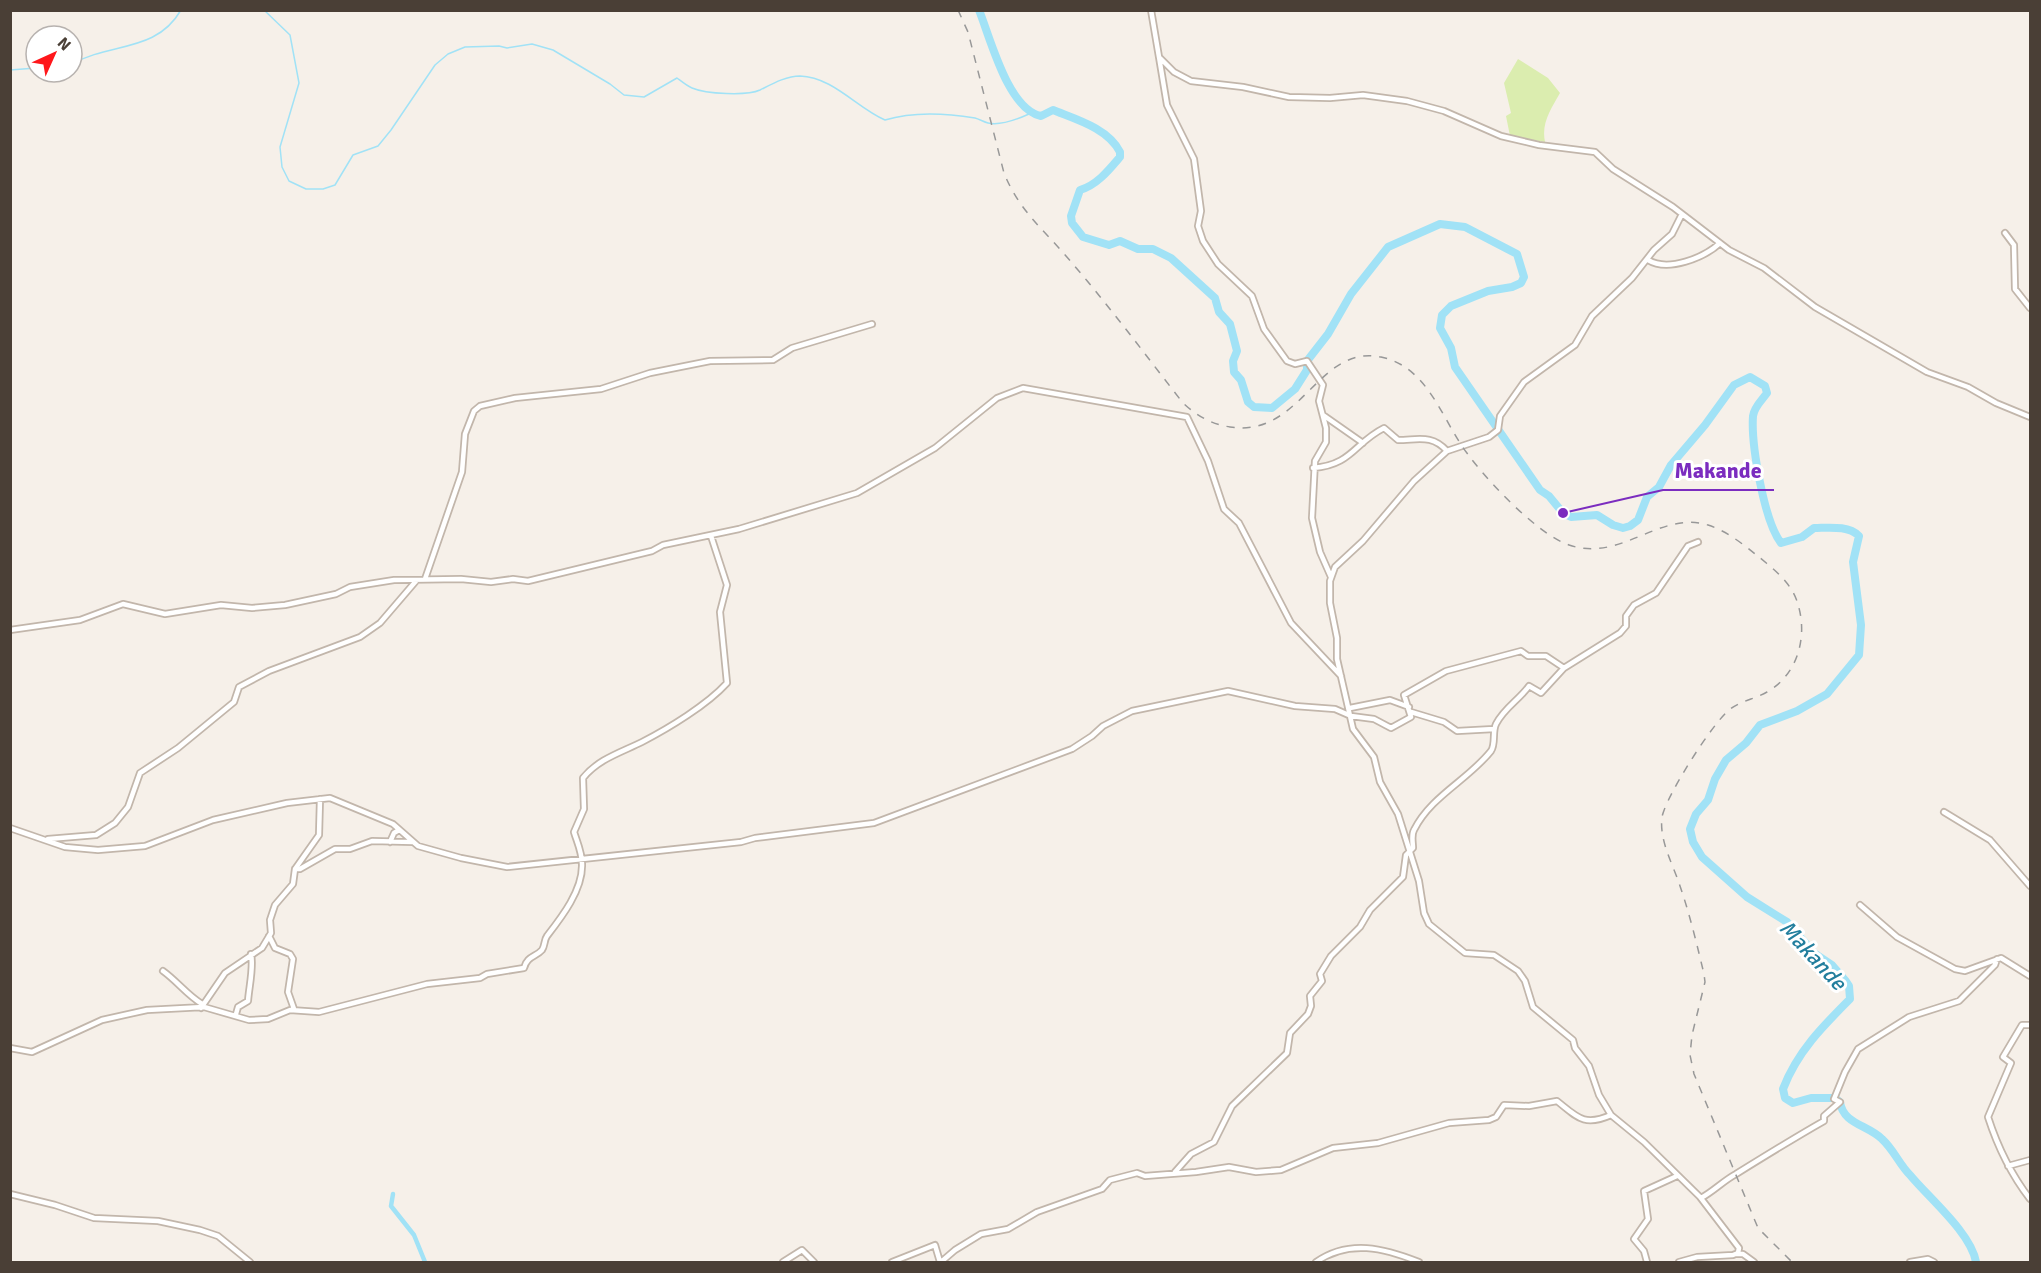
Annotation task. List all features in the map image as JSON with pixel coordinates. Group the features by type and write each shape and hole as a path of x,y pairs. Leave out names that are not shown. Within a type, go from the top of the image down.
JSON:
{"street":[{"path":"1151,10 1167,105 1194,159 1201,211 1198,226 1203,241 1218,264 1252,296 1264,330 1276,343 1287,361 1295,364 1307,361 1318,381 1323,384 1319,401 1326,442 1316,456 1313,468 1314,533 1331,577"},
{"path":"1159,57 1174,72 1191,81 1289,97 1330,98 1363,95 1407,101 1444,111 1502,136 1539,146 1593,152 1613,170 1682,214 1735,255 1764,268 1815,307 1927,372 1968,387 2007,408 2031,417"},
{"path":"1682,214 1674,232 1654,250 1626,285 1593,316 1574,347 1524,382 1500,416 1498,430 1489,437 1447,451 1412,484 1363,541 1339,560 1331,577 1330,603 1341,676 1353,729 1374,757 1380,782 1398,814 1419,881 1424,913 1429,924 1465,953 1494,955 1518,971 1525,981 1535,1008 1573,1040 1575,1048 1588,1066 1599,1095 1611,1115 1644,1142 1701,1198 1743,1254 1755,1263"},
{"path":"2005,233 2014,245 2015,289 2031,308"},
{"path":"1648,260 1657,264 1687,260 1709,252 1720,243"},
{"path":"425,579 462,472 465,434 474,411 480,406 515,398 600,389 650,373 710,361 773,360 792,348 872,324"},
{"path":"10,630 80,620 123,604 165,614 221,605 271,607 323,597 364,584 425,579 528,581 652,551 663,545 711,536 856,493 935,448 994,400 1012,390 1038,389 1073,398 1111,402 1184,416 1189,420 1208,461 1224,509 1239,523 1291,623 1341,676"},
{"path":"1323,415 1363,442"},
{"path":"1313,468 1342,462 1363,442 1385,428 1398,440 1431,440 1440,443 1447,451"},
{"path":"10,1048 32,1052 78,1029 113,1017 147,1010 202,1006 236,1014 249,1020 268,1019 294,1009 319,1012 427,984 480,978 487,974 524,968 526,961 544,948 547,936 556,927 564,909 579,887 582,861 574,831 584,809 583,778 597,764 656,734 713,697 727,683 720,612 727,585 711,536"},
{"path":"1174,1172 1191,1155 1214,1142 1237,1100 1287,1053 1290,1033 1308,1014 1312,991 1322,981 1320,972 1331,956 1360,927 1370,910 1403,877 1409,852 1413,847 1413,832 1432,805 1464,780 1493,749 1494,729 1505,710 1515,704 1528,687 1541,693 1564,668 1620,633 1626,626 1626,616 1634,605 1656,593 1688,546 1698,542"},
{"path":"45,840 96,835 115,823 128,807 140,773 178,748 234,702 239,687 269,670 360,637 380,623 416,581"},
{"path":"295,869 300,869 335,849 351,849 372,841 414,842 461,858 507,867 582,861 654,850 741,843 755,838 874,823 1072,749 1103,726 1132,711 1189,698 1234,692 1295,705 1335,709 1351,716 1374,718 1391,728 1409,719 1410,710 1404,694 1446,671 1521,651 1528,656 1546,656 1564,668"},
{"path":"1350,708 1390,699 1410,710 1444,722 1457,731 1494,729"},
{"path":"10,828 65,847 98,850 145,846 213,820 287,803 330,798 393,824 414,842"},
{"path":"202,1006 215,991 225,974 241,965 251,954 262,948 271,933 272,912 293,884 295,869 319,835 320,799"},
{"path":"1944,812 1990,840 2031,886"},
{"path":"390,842 394,833 399,830"},
{"path":"1860,905 1897,937 1955,969 1965,971 2001,958 2031,976"},
{"path":"268,936 275,948 285,951 292,959 288,992 294,1009"},
{"path":"236,1014 238,1006 249,1001 249,977 253,963 251,954"},
{"path":"1701,1198 1734,1174 1755,1164 1772,1150 1824,1121 1824,1116 1840,1102 1834,1098 1845,1071 1858,1049 1909,1017 1959,1000 1995,965 1997,958"},
{"path":"163,971 174,984 190,991 202,1006"},
{"path":"2031,1025 2022,1025 2003,1057 2011,1063 1988,1117 2008,1166 2031,1199"},
{"path":"892,1263 935,1245 940,1263 955,1250 981,1234 1008,1229 1037,1212 1102,1189 1110,1180 1137,1173 1144,1176 1174,1172 1193,1173 1232,1167 1256,1172 1281,1170 1331,1149 1378,1143 1449,1123 1489,1120 1497,1115 1502,1106 1529,1106 1557,1101 1580,1120 1598,1121 1611,1115"},
{"path":"2008,1166 2031,1160"},
{"path":"1647,1263 1644,1251 1634,1239 1648,1219 1644,1191 1677,1176"},
{"path":"10,1194 55,1204 94,1218 158,1221 200,1230 218,1236 250,1263"},
{"path":"1316,1263 1334,1252 1365,1246 1393,1252 1419,1263"},
{"path":"1736,1254 1738,1246"},
{"path":"783,1263 802,1250 814,1263"},
{"path":"1679,1263 1697,1257 1743,1254"},
{"path":"1910,1263 1928,1259 1934,1263"}],"green space":[{"path":"1518,59 1548,78 1560,93 1546,122 1545,142 1510,136 1506,116 1511,113 1504,83"}],"waterway":[{"path":"84,58 146,40 171,24 181,10"},
{"path":"264,10 290,35 299,83 280,147 282,167 289,181 306,189 323,189 335,185 353,155 378,146 435,65 448,54 465,47 499,46 507,48 532,44 553,50 624,95 644,97 677,78 698,90 736,94 754,92 784,79 800,76 834,87 885,120 907,115 941,114 975,118 998,124 1029,114"},
{"name":"Makande","path":"979,10 1002,72 1019,101 1029,111 1041,116 1053,110 1090,125 1108,137 1120,152 1120,157 1102,176 1092,185 1080,190 1071,216 1072,223 1083,237 1109,245 1120,241 1138,249 1153,249 1171,258 1215,298 1219,312 1230,324 1237,351 1233,361 1234,372 1241,380 1248,402 1254,407 1272,408 1295,389 1307,370 1307,361 1328,334 1351,294 1388,247 1440,224 1465,227 1517,254 1524,277 1521,283 1488,291 1451,306 1442,315 1440,328 1451,348 1455,367 1540,490 1549,496 1563,513 1571,517 1597,515 1613,525 1623,528 1630,526 1638,520 1647,497 1659,487 1671,465 1705,425 1734,385 1750,377 1765,386 1767,393 1755,410 1753,429 1756,463 1769,518 1781,543 1802,537 1814,528 1844,529 1859,536 1853,562 1861,625 1859,655 1827,694 1797,711 1760,725 1746,743 1726,760 1715,779 1708,800 1696,814 1690,829 1693,842 1702,857 1747,897 1787,922 1814,953 1832,965 1849,986 1850,999 1803,1051 1796,1063 1783,1089 1785,1098 1793,1103 1811,1098 1835,1098 1840,1102 1842,1109 1851,1120 1876,1134 1886,1143 1906,1171 1958,1228 1973,1251 1976,1262"},
{"path":"10,70 24,69"},
{"path":"393,1194 391,1206 414,1235 425,1262"}],"railway":[{"path":"958,10 968,32 1004,173 1016,198 1096,292 1183,403 1194,412 1210,422 1223,426 1255,427 1275,419 1293,406 1324,376 1341,364 1359,357 1381,357 1396,362 1419,379 1480,470 1525,516 1556,539 1569,545 1588,549 1623,543 1673,524 1690,522 1708,525 1741,543 1789,585 1797,600 1802,632 1792,666 1777,685 1733,707 1721,718 1701,744 1680,778 1665,807 1662,826 1665,844 1687,908 1704,974 1705,982 1692,1035 1690,1055 1694,1074 1758,1228 1792,1262"}],"place":[{"name":"Makande","path":"1563,513"}]}
